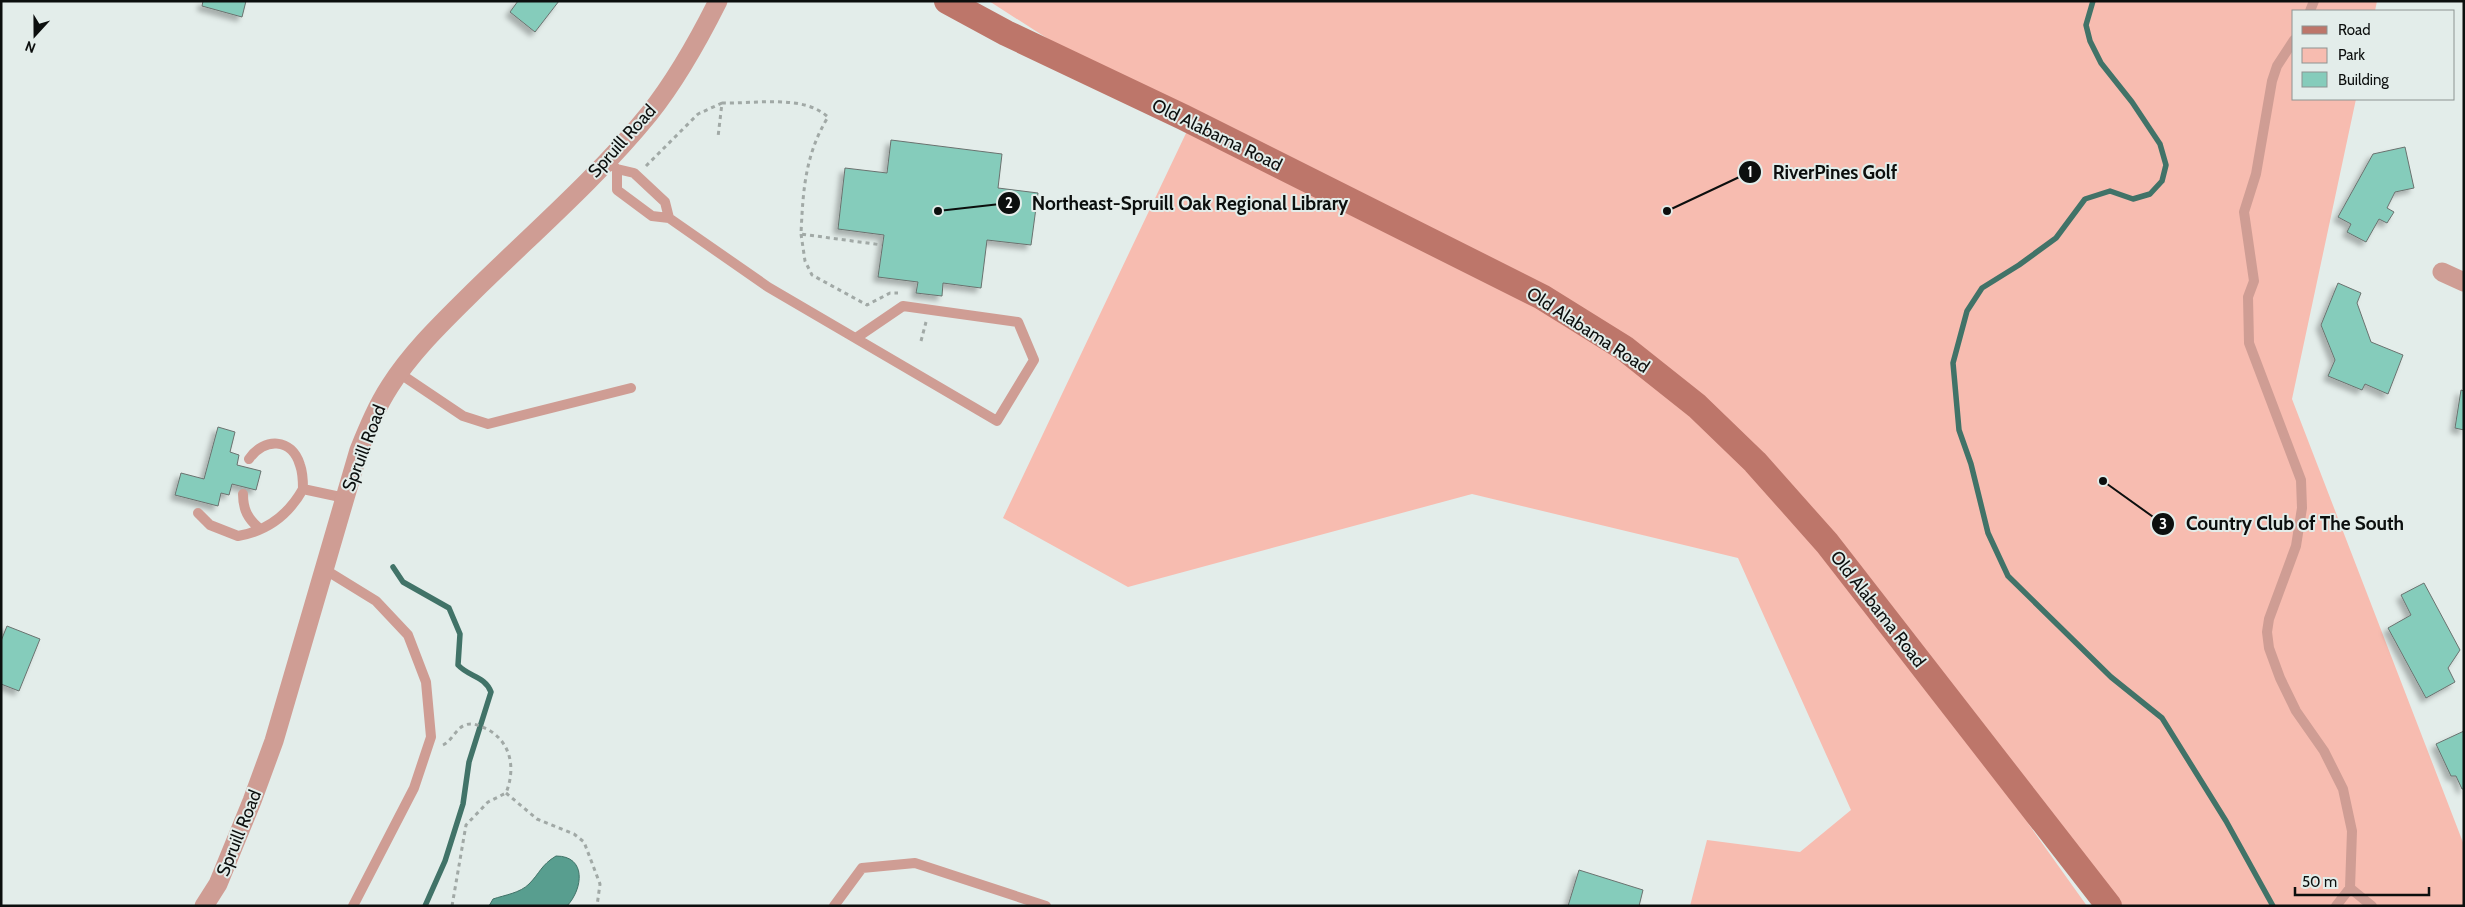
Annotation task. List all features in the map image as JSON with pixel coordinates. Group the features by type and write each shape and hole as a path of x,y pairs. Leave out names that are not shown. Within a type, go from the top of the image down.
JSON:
{"main road":[{"name":"Old Alabama Road","path":"946,1 1006,33 1182,117 1542,297 1624,348 1697,406 1755,462 1820,536 2109,906"}],"street":[{"name":"Spruill Road","path":"204,906 218,884 256,792 274,741 359,450 372,418 399,373 429,336 612,165 675,78 699,40 718,1"},
{"path":"2442,272 2464,282"}],"lane":[{"path":"2292,43 2277,66 2272,81 2256,174 2244,212 2254,281 2248,297 2249,343 2301,480 2302,508 2296,546 2269,619 2267,632 2268,648 2296,711 2324,751 2343,789 2352,831 2350,888 2336,906"},
{"path":"612,165 637,176 665,202 668,218"},
{"path":"612,165 617,190 652,216 668,218 753,278 997,421 1034,360 1018,322 903,306 856,338"},
{"path":"399,373 463,416 488,424 631,388"},
{"path":"198,513 210,525 238,536 260,529 281,518 294,505 303,489 300,464 286,446 277,443 268,444 259,448 249,460"},
{"path":"303,489 345,498"},
{"path":"243,494 245,511 251,522 260,529"},
{"path":"324,569 376,601 408,635 426,682 431,737 414,788 353,906"},
{"path":"834,906 862,868 915,863 1046,906"},
{"path":"2350,888 2372,906"}],"path":[{"path":"718,137 722,103"},
{"path":"637,176 693,118 706,109 722,103 802,103 818,109 828,117 810,154 803,205 802,234 804,261 812,275 867,305 890,293 908,294"},
{"path":"802,234 882,245"},
{"path":"428,747 438,748 448,742 463,726 473,724 496,734 504,741 508,749 510,775 506,793"},
{"path":"452,906 466,825 488,802 506,793"},
{"path":"506,793 537,819 574,834 584,842 600,884 597,906"}],"green space":[{"path":"989,1 2377,1 2375,10 2292,10 2292,100 2356,100 2292,399 2464,845 2464,906 2101,906 2027,822 2087,906 1690,906 1707,840 1800,852 1851,810 1738,558 1472,494 1128,587 1003,518 1188,129"}],"shaded area":[{"path":"556,856 566,857 573,861 579,875 576,891 567,906 489,906 493,899 517,892 525,887"}],"building":[{"path":"203,1 246,1 242,17 202,6"},
{"path":"518,1 559,1 535,32 510,12"},
{"path":"891,140 1002,154 998,188 1038,193 1031,245 987,240 981,288 943,283 942,296 916,293 918,282 878,277 884,235 838,229 845,168 887,173"},
{"path":"2405,147 2414,188 2395,192 2387,208 2394,212 2387,223 2379,219 2366,242 2347,232 2351,224 2338,217 2373,154"},
{"path":"2338,283 2361,293 2357,303 2371,342 2403,355 2388,394 2365,384 2362,390 2328,376 2335,360 2321,325"},
{"path":"2461,390 2464,391 2464,430 2455,428"},
{"path":"218,427 235,432 230,452 239,455 237,465 261,471 256,490 232,484 229,495 221,493 218,506 175,495 181,473 204,479"},
{"path":"2424,583 2460,650 2448,668 2455,682 2426,698 2388,628 2411,615 2401,595"},
{"path":"7,626 40,639 19,691 1,684 1,641"},
{"path":"2464,731 2464,789 2462,789 2456,776 2451,776 2436,744"},
{"path":"1579,870 1643,890 1639,906 1568,906"}],"waterway":[{"path":"2093,1 2086,25 2090,41 2101,63 2132,102 2160,144 2166,165 2162,181 2150,194 2133,199 2110,191 2085,199 2056,238 2019,265 1982,288 1967,311 1953,363 1959,430 1971,464 1988,533 2008,576 2111,677 2162,718 2226,821 2273,906"},
{"path":"393,567 403,582 449,608 460,634 458,665 485,683 491,692 469,762 463,804 445,861 425,906"}],"place":[{"name":"Northeast-Spruill Oak Regional Library","path":"938,211"},
{"name":"RiverPines Golf","path":"1667,211"},
{"name":"Country Club of The South","path":"2103,481"}]}
